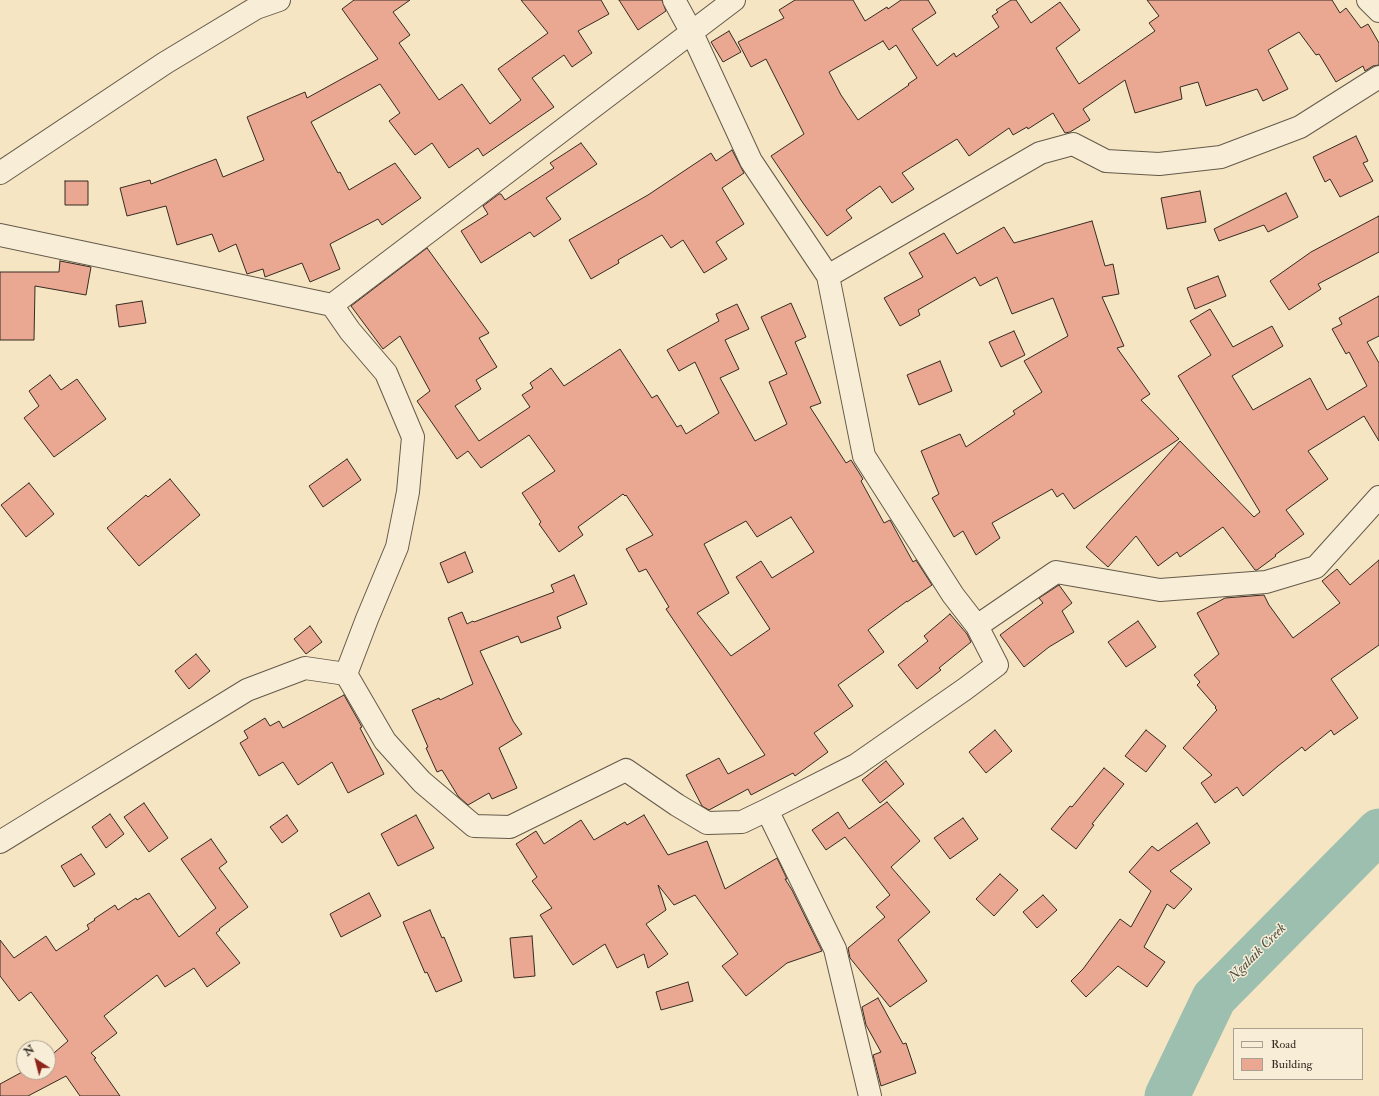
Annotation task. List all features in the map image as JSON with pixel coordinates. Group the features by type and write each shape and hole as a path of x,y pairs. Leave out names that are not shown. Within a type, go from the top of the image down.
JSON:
{"street":[{"path":"0,174 165,63 256,8 279,0"},
{"path":"346,674 385,741 422,782 474,826 510,827 626,770 677,806 707,823 742,822 856,765 997,666 977,626 953,595 864,456 828,276 752,161 692,33 674,0"},
{"path":"332,304 734,0"},
{"path":"1368,0 1379,11"},
{"path":"828,276 1040,153 1073,144 1106,161 1158,164 1221,157 1300,127 1379,77"},
{"path":"0,236 332,304 350,331 386,373 413,437 408,492 397,547 346,674"},
{"path":"977,626 1056,572 1160,590 1266,582 1316,567 1379,497"},
{"path":"0,842 247,690 305,668 346,674"},
{"path":"767,810 835,949 870,1096"}],"building":[{"path":"354,0 410,0 393,12 410,35 399,43 439,100 462,84 490,124 521,100 498,69 548,33 521,0 601,0 609,14 578,31 592,53 572,67 564,55 532,78 554,107 483,156 478,148 449,168 432,143 415,155 389,121 400,113 380,84 311,122 338,173 340,172 349,190 395,163 421,198 382,225 378,219 330,244 340,269 310,282 302,263 265,277 263,269 247,274 236,244 219,252 212,234 177,245 166,206 127,216 120,188 150,180 151,184 216,159 223,177 264,160 247,117 305,92 307,98 378,59 342,9"},
{"path":"619,0 662,0 666,11 638,30"},
{"path":"795,0 853,0 865,21 887,7 888,9 901,0 928,0 936,13 912,29 937,66 954,53 956,57 999,27 992,16 998,12 996,10 1011,0 1016,0 1031,23 1060,2 1080,30 1056,48 1079,84 1155,31 1149,23 1159,16 1147,0 1332,0 1340,13 1346,8 1361,28 1368,24 1379,43 1379,65 1373,66 1365,71 1363,66 1336,82 1319,54 1316,55 1299,32 1268,50 1288,89 1263,101 1257,89 1206,106 1198,82 1180,87 1182,99 1135,113 1125,80 1083,109 1090,120 1070,132 1065,133 1053,113 1028,129 1027,127 1013,135 1009,128 969,156 957,139 902,173 914,189 892,203 880,186 846,210 852,218 827,236 771,156 804,134 766,59 751,67 738,42 784,18 779,10","holes":["883,41 889,50 896,45 917,78 858,120 841,95 829,72"]},
{"path":"729,31 741,52 723,62 711,42"},
{"path":"1356,136 1368,161 1363,163 1373,181 1340,197 1330,179 1325,182 1313,157"},
{"path":"581,143 597,164 546,198 561,219 534,237 530,232 481,263 461,231 488,214 483,206 499,194 501,194 505,200 554,168 550,163"},
{"path":"732,150 744,173 722,188 744,224 716,242 727,259 704,273 683,240 671,248 662,235 618,260 619,263 591,279 569,240 648,195 711,153 716,161"},
{"path":"65,181 88,181 88,205 65,205"},
{"path":"1200,191 1206,222 1167,229 1161,198"},
{"path":"1286,193 1298,217 1268,232 1264,225 1219,241 1214,229"},
{"path":"1379,216 1379,252 1318,284 1321,289 1289,310 1270,281 1311,252"},
{"path":"1092,221 1105,266 1113,264 1119,294 1102,297 1124,346 1117,348 1150,394 1141,400 1179,439 1074,509 1063,493 1057,497 1052,489 992,523 1000,538 976,555 963,531 954,537 932,498 939,494 921,451 960,434 966,447 1015,414 1013,411 1042,392 1024,361 1068,336 1053,298 1012,314 997,277 980,286 975,277 918,310 920,315 900,326 884,298 923,277 909,253 944,233 957,254 1004,227 1014,243"},
{"path":"427,248 489,333 479,338 497,367 476,380 481,389 455,406 479,441 530,407 522,395 533,388 530,383 551,368 564,386 620,349 652,398 657,395 677,427 681,425 686,434 719,413 695,362 679,371 667,350 719,321 716,314 737,304 749,329 725,340 739,369 720,378 755,441 787,424 769,382 787,374 761,317 791,303 806,337 795,342 821,403 810,407 846,463 851,460 863,479 861,481 884,523 890,520 913,562 916,560 932,585 907,601 868,630 884,652 838,685 853,706 814,733 828,752 795,776 793,773 751,795 748,789 709,810 702,806 686,775 719,758 728,774 765,755 666,609 669,607 646,569 639,572 626,549 653,535 626,495 625,496 623,494 578,527 583,535 559,552 539,524 541,522 522,493 555,471 529,435 481,468 468,451 457,459 417,401 430,391 400,336 383,349 351,306","holes":["791,517 814,552 772,578 761,561 736,577 770,629 731,656 697,613 729,593 704,544 746,521 757,537"]},
{"path":"60,261 91,267 86,295 35,286 34,340 0,340 0,272 59,272"},
{"path":"1218,276 1226,296 1195,309 1187,288"},
{"path":"1379,296 1379,336 1367,342 1379,363 1379,441 1364,416 1308,451 1328,479 1286,510 1304,534 1257,570 1255,570 1223,527 1180,557 1177,552 1158,566 1136,536 1108,567 1086,547 1180,441 1254,517 1260,512 1178,376 1211,355 1190,321 1210,309 1233,347 1272,326 1283,346 1232,376 1253,410 1310,378 1327,410 1367,386 1349,352 1346,354 1332,329 1342,324 1339,318"},
{"path":"142,301 146,323 119,327 116,305"},
{"path":"1014,331 1025,355 1001,367 989,342"},
{"path":"940,361 952,391 919,405 907,375"},
{"path":"50,375 61,390 77,379 106,419 54,457 24,418 39,406 29,391"},
{"path":"347,459 361,480 323,507 309,486"},
{"path":"170,479 200,515 139,566 107,528 146,495 148,497"},
{"path":"29,483 54,514 26,537 1,505"},
{"path":"465,552 473,572 448,583 440,563"},
{"path":"1379,560 1379,645 1331,679 1358,718 1334,735 1331,730 1305,751 1302,747 1243,796 1237,787 1215,803 1201,783 1212,775 1183,748 1217,710 1197,685 1200,682 1194,675 1219,654 1197,613 1225,598 1264,595 1269,605 1293,638 1340,603 1322,581 1337,569 1350,585"},
{"path":"574,575 587,604 557,617 561,628 521,643 518,636 480,651 513,721 522,734 499,748 517,788 492,799 489,793 468,805 458,796 442,770 437,772 426,748 428,747 412,710 439,698 440,700 473,684 448,618 462,612 467,624 473,621 474,622 554,592 551,585"},
{"path":"1059,585 1072,603 1062,611 1074,632 1049,647 1024,667 1000,635 1043,603 1039,598"},
{"path":"950,614 967,634 971,642 939,668 941,670 917,689 898,665 928,641 924,636"},
{"path":"1138,621 1156,647 1126,667 1108,642"},
{"path":"310,626 322,642 306,654 294,639"},
{"path":"196,654 210,671 189,689 175,671"},
{"path":"344,695 362,727 360,728 384,774 348,793 332,762 298,785 283,762 259,776 240,743 248,738 244,731 265,718 270,726 279,721 283,728"},
{"path":"995,730 1012,751 986,773 969,752"},
{"path":"1146,730 1166,746 1146,772 1125,756"},
{"path":"886,761 904,784 880,803 862,780"},
{"path":"1104,768 1124,784 1092,824 1094,825 1076,849 1051,829 1070,806 1072,807"},
{"path":"887,802 920,841 891,867 930,912 898,940 927,981 890,1007 850,958 848,948 885,917 876,907 890,895 845,837 826,850 812,830 838,812 849,829"},
{"path":"144,803 168,838 149,852 124,817"},
{"path":"110,814 124,834 106,848 92,827"},
{"path":"287,815 298,831 282,843 270,827"},
{"path":"416,815 434,848 398,866 381,834"},
{"path":"644,815 668,855 707,841 725,889 777,858 787,879 785,879 822,951 787,963 746,996 722,966 738,954 695,895 674,905 658,885 666,910 646,924 668,954 648,968 644,954 617,968 605,944 573,965 540,915 552,908 532,881 537,877 516,844 536,831 544,844 581,820 594,840 625,822 627,825"},
{"path":"963,818 978,839 950,859 934,838"},
{"path":"1197,823 1210,843 1170,871 1192,889 1174,909 1167,904 1144,947 1165,962 1147,987 1118,966 1086,997 1071,981 1083,969 1120,919 1131,927 1151,891 1129,872 1152,846 1158,851"},
{"path":"211,839 227,862 219,868 248,907 219,929 220,930 216,933 240,963 207,987 194,968 165,987 157,975 104,1016 117,1033 91,1053 96,1058 94,1059 120,1096 80,1096 66,1076 28,1096 0,1096 0,1084 16,1075 16,1080 56,1080 56,1051 68,1041 31,992 19,1001 0,976 0,940 14,958 46,936 56,951 89,929 87,925 115,905 118,910 136,898 137,900 149,893 179,937 216,908 181,859"},
{"path":"81,854 95,874 74,887 61,866"},
{"path":"1000,874 1018,890 994,916 976,899"},
{"path":"369,893 381,916 341,937 330,914"},
{"path":"1043,895 1057,910 1037,928 1023,912"},
{"path":"430,910 442,938 444,937 462,981 436,992 427,972 425,973 403,922"},
{"path":"532,936 535,976 514,978 510,938"},
{"path":"688,982 693,1001 661,1010 656,992"},
{"path":"878,998 903,1044 906,1043 916,1073 881,1086 873,1055 881,1052 866,1025 862,1007"}],"waterway":[{"name":"Ngalaik Creek","path":"1167,1096 1214,998 1379,831"}]}
